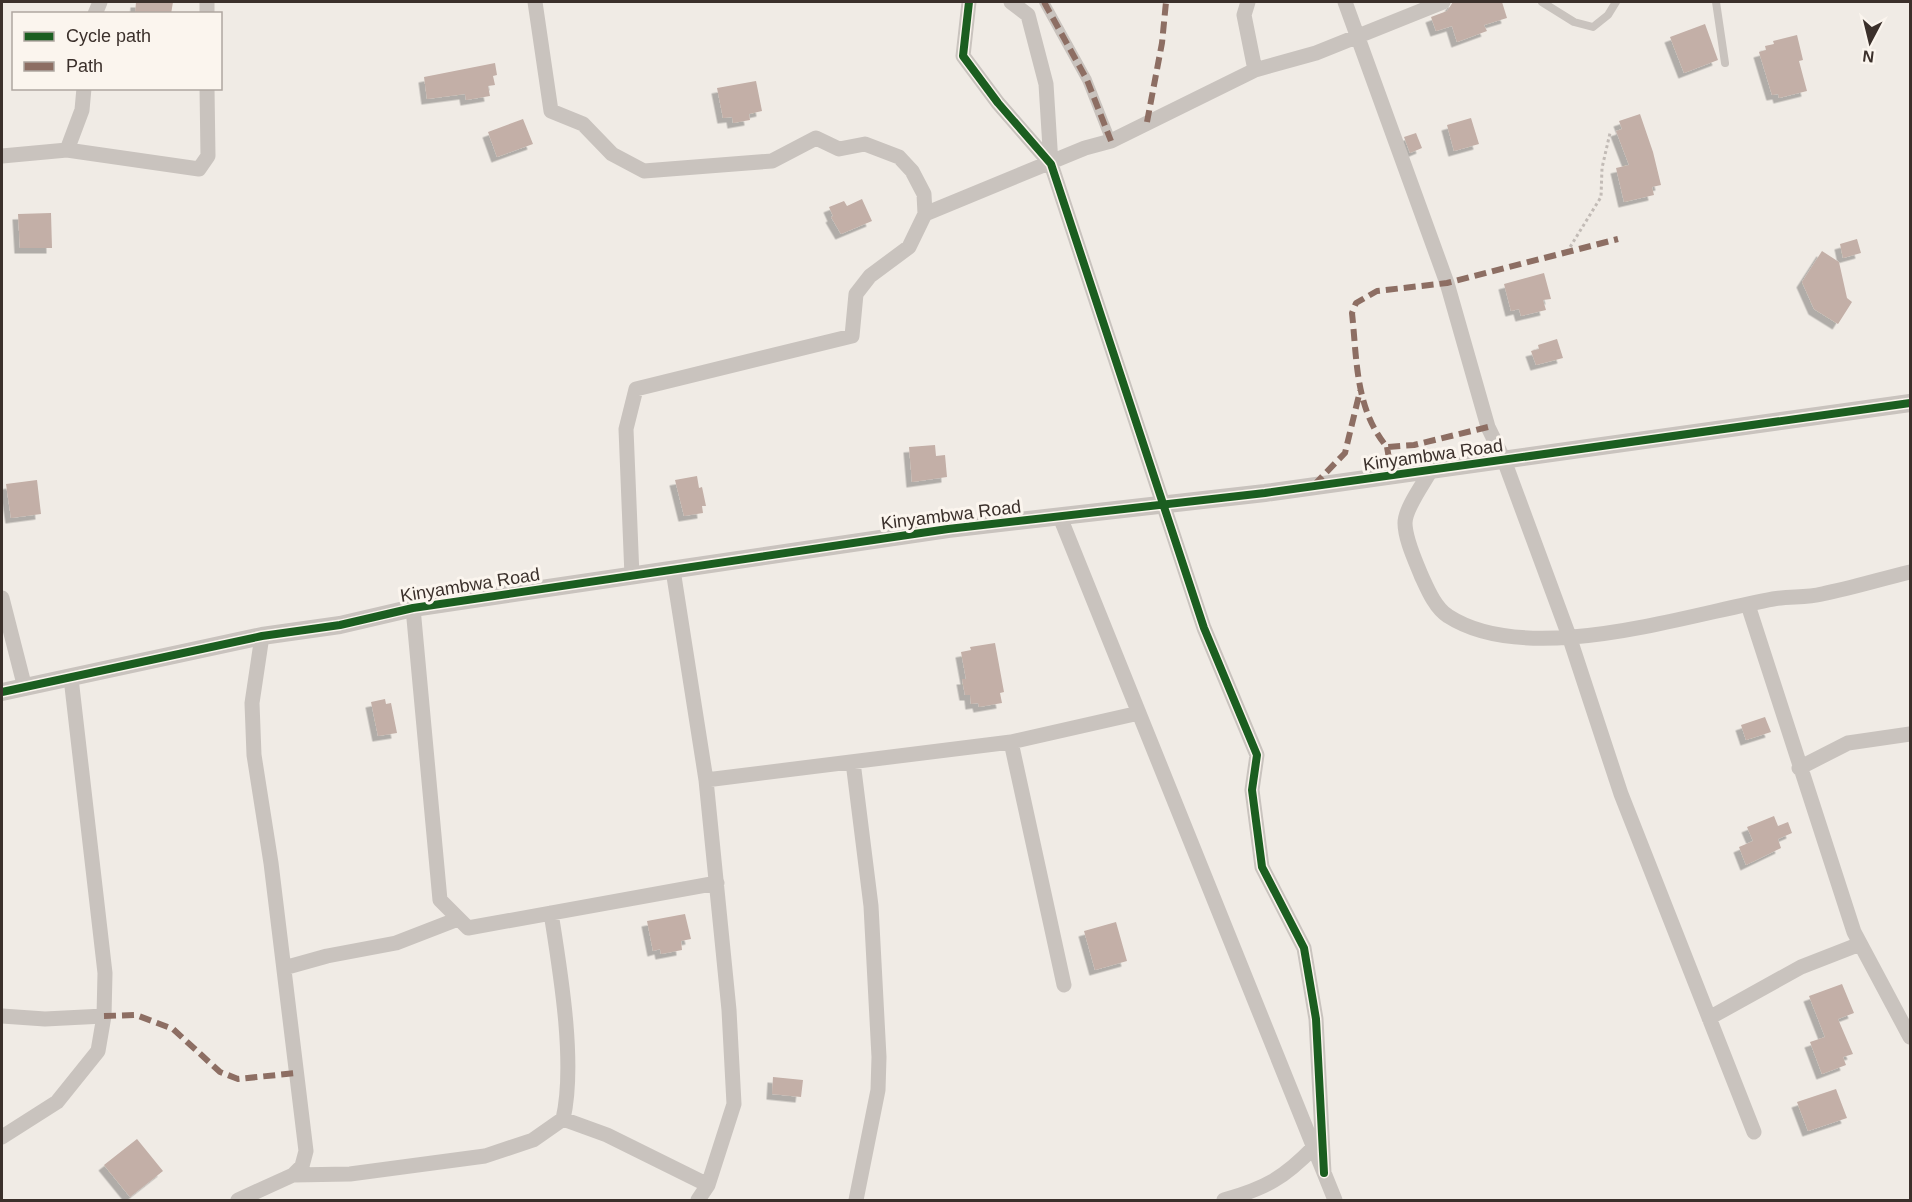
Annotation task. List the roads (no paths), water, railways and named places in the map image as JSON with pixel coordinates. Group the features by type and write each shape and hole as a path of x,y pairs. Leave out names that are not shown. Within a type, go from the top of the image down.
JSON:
{"street":[{"path":"535,2 551,111 583,124 612,154 644,171 772,161 816,138 839,149 865,144 899,157 912,171 924,194 925,214 909,247 870,276 856,294 852,336 636,388 626,429 632,576"},
{"path":"969,2 963,56 998,104 1051,164"},
{"path":"1011,2 1028,15 1046,84 1051,164 1204,628 1257,755 1252,790 1262,867 1304,948 1316,1018 1324,1173"},
{"path":"1044,2 1087,80 1111,141"},
{"path":"1248,2 1244,15 1255,70"},
{"path":"1345,2 1447,283 1488,427 1504,460 1569,636 1621,794 1754,1132"},
{"path":"925,214 1051,164 1085,148 1111,141 1255,70 1316,53 1443,2"},
{"path":"67,150 82,110 84,90"},
{"path":"2,156 67,150 199,169 208,156 207,90"},
{"name":"Kinyambwa Road","path":"2,692 261,636 340,625 413,608 948,529 1163,505 1431,470 1911,403"},
{"path":"1431,470 1405,522 1414,558 1428,591 1446,615 1474,629 1502,636 1569,636 1610,633 1748,604 1821,595 1911,572"},
{"path":"1060,517 1335,1200"},
{"path":"673,570 706,780 729,1010 734,1104 708,1185 698,1200"},
{"path":"2,598 26,688"},
{"path":"1748,604 1799,768 1860,944 1911,1037"},
{"path":"413,608 440,900 468,928 717,883"},
{"path":"238,1200 293,1174 302,1166 306,1151 271,863 254,755 252,703 261,636"},
{"path":"2,1137 57,1102 98,1050 104,1016 104,962 71,678"},
{"path":"706,780 1011,742 1139,713"},
{"path":"1799,768 1848,743 1911,734"},
{"path":"1011,742 1064,985"},
{"path":"854,762 871,906 879,1056 878,1090 856,1200"},
{"path":"293,1174 350,1174 485,1156 533,1140 563,1119 567,1101 566,1050 551,913"},
{"path":"284,968 327,956 396,943 459,919"},
{"path":"1709,1018 1801,967 1860,944"},
{"path":"2,1016 45,1018 104,1016"},
{"path":"563,1119 607,1135 708,1185"},
{"path":"1224,1200 1250,1193 1290,1172 1314,1147"}],"lane":[{"path":"1542,2 1574,22 1593,27 1608,15 1616,2"},
{"path":"1716,2 1725,63"}]}
